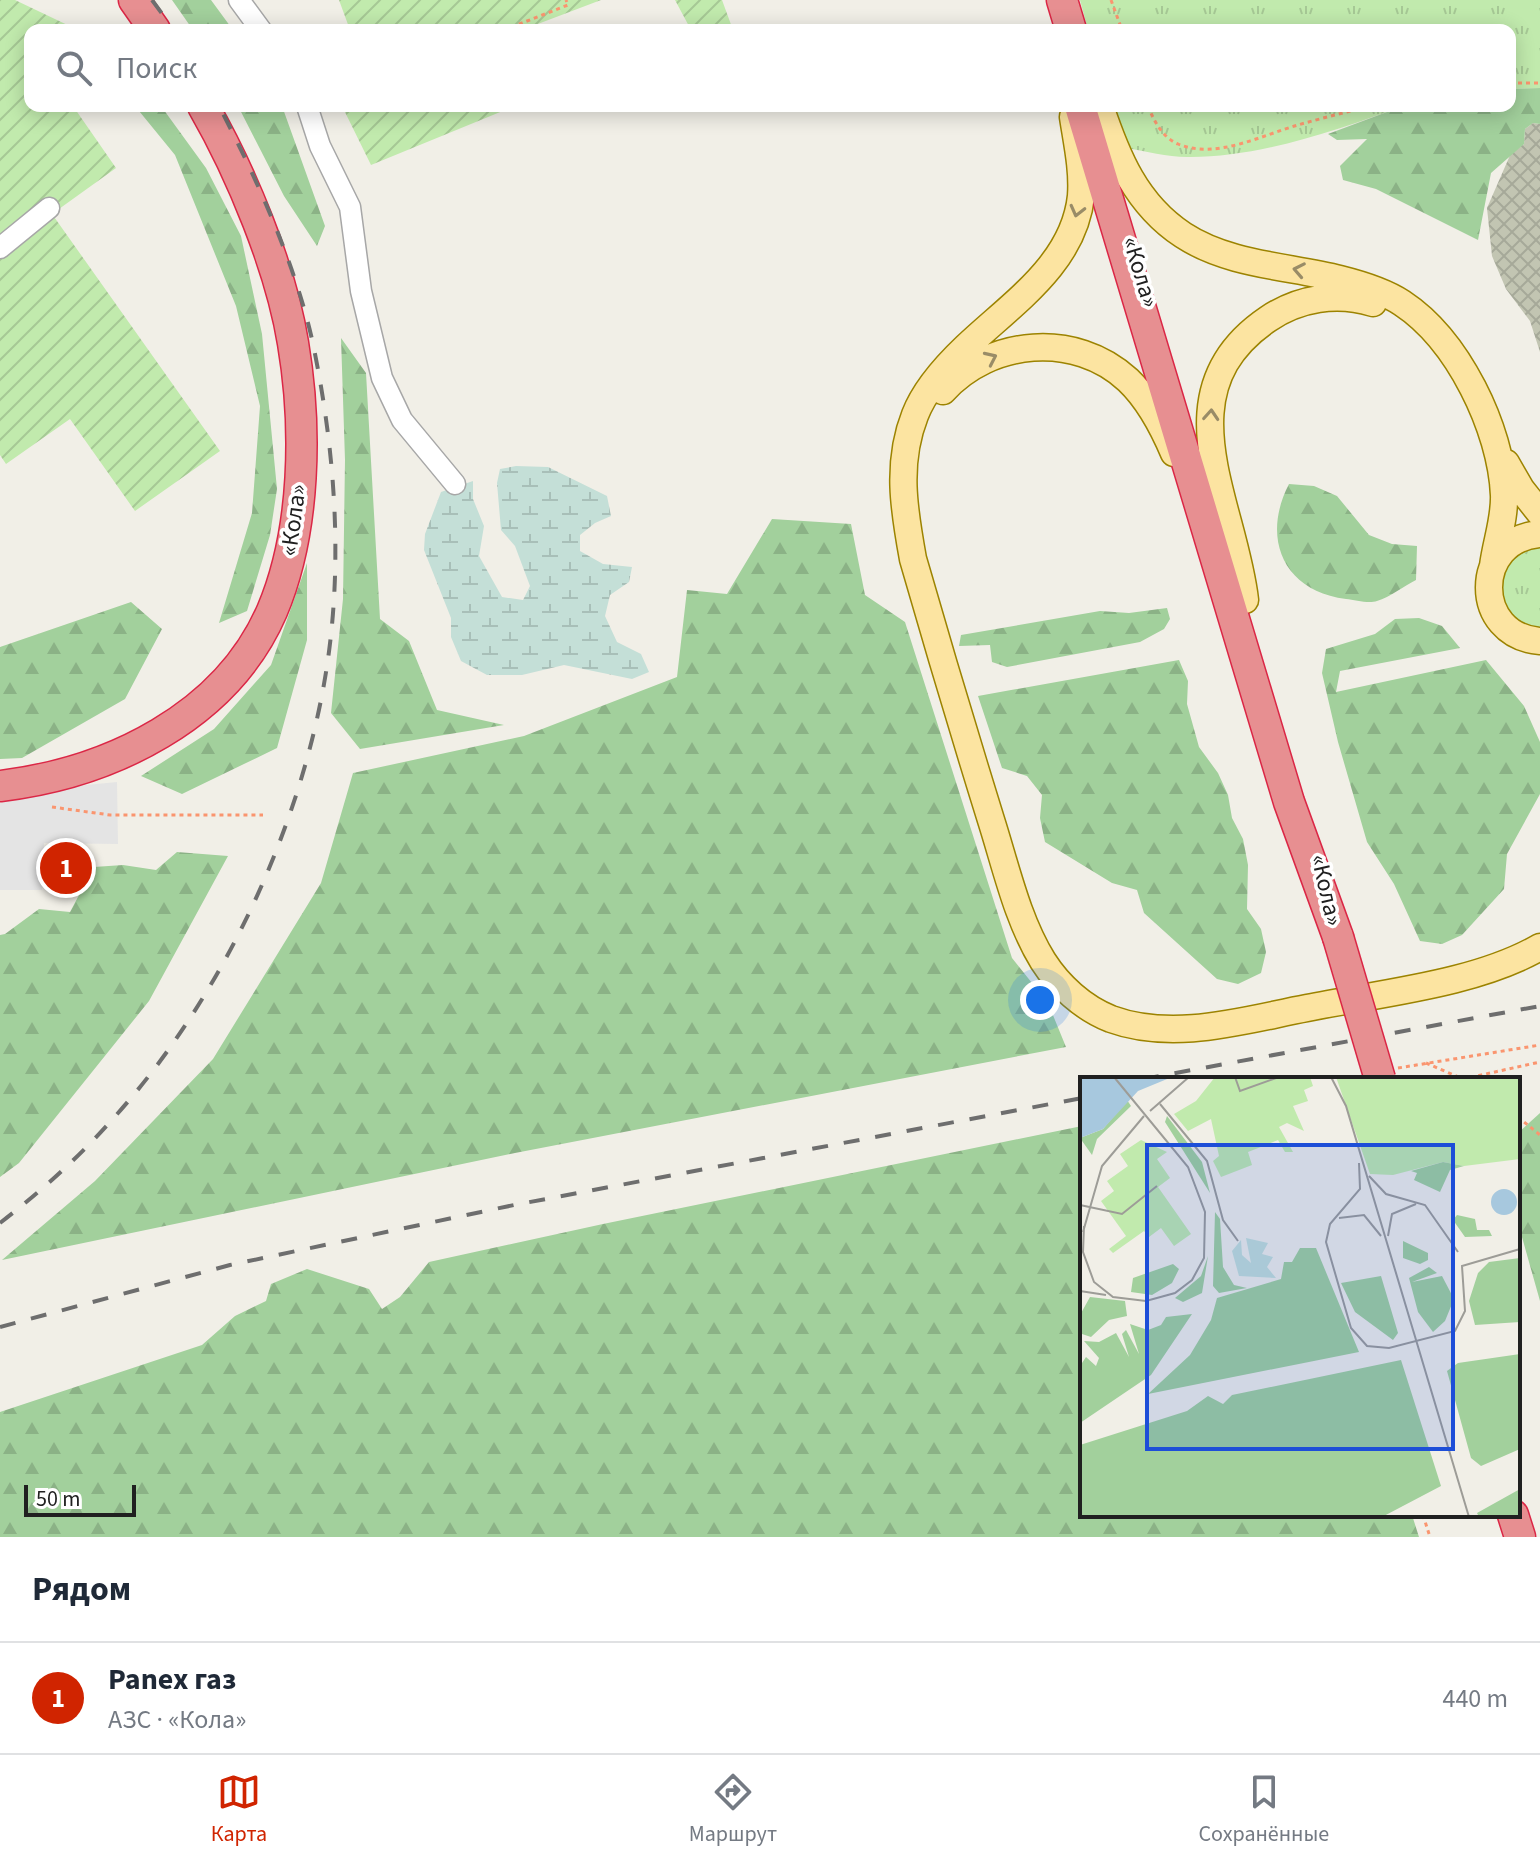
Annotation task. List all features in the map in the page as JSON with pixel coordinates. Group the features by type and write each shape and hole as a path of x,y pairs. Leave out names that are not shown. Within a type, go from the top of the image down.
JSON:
{"highway":[{"path":"134,0 151,24"},
{"path":"1044,0 1051,24"},
{"path":"1062,0 1069,24"},
{"name":"«Кола»","path":"0,786 94,765 138,747 181,720 224,682 253,645 272,611 285,573 293,536 302,447 293,339 270,258 252,211 206,112"},
{"name":"«Кола»","path":"1082,112 1289,802 1338,937"},
{"name":"«Кола»","path":"1092,112 1305,797 1338,937"},
{"path":"1338,937 1384,1075"},
{"path":"1514,1517 1520,1537"}],"main road":[{"path":"1071,112 1081,174 1081,198 1075,222 1064,246 1030,291 958,354 932,386 915,415 905,456 902,490 913,559 980,784 1025,926 1045,963 1072,995 1108,1018 1131,1025 1184,1029 1460,977 1523,957 1540,947"},
{"path":"1102,112 1133,186 1163,220 1183,235 1229,256 1318,274 1368,288 1402,303 1421,320 1460,365 1521,489 1540,513"},
{"path":"1245,600 1242,576 1214,470 1210,427 1215,388 1234,349 1250,332 1272,317 1293,305 1318,299 1342,297 1363,300 1421,320"},
{"path":"905,456 931,407 962,374 1005,351 1026,347 1070,350 1092,356 1111,367 1142,395 1168,439 1190,497 1201,515"},
{"path":"1492,435 1504,496 1488,588 1493,609 1505,627 1540,656"},
{"path":"1493,566 1514,541 1540,534"},
{"path":"1514,633 1540,641"}],"street":[{"path":"239,0 257,24"},
{"path":"309,112 320,146 350,207 361,291 382,378 402,420 455,484"},
{"path":"0,248 49,208"}],"path":[{"path":"519,24 568,5 566,0"},
{"path":"1111,0 1120,24"},
{"path":"1516,83 1540,83"},
{"path":"1150,112 1156,126 1175,143 1198,149 1236,145 1350,112"},
{"path":"52,807 110,815 263,815"},
{"path":"1384,1075 1426,1063 1540,1045"},
{"path":"1472,1077 1540,1062"},
{"path":"1426,1063 1458,1077"},
{"path":"1520,1119 1540,1135"},
{"path":"1424,1517 1430,1537"}],"shaded area":[{"path":"1533,123 1540,124 1540,352 1530,321 1506,289 1492,256 1487,208 1511,153 1524,144 1525,129"},
{"path":"117,782 118,844 44,843 42,890 0,890 0,803 46,789"}],"green space":[{"path":"0,0 15,0 65,24 24,24 24,112 77,112 116,168 52,214 220,451 135,511 70,419 6,464 0,455"},
{"path":"172,0 211,0 229,24 189,24"},
{"path":"339,0 601,0 538,24 348,24"},
{"path":"675,0 722,0 731,24 688,24"},
{"path":"1080,0 1540,0 1540,88 1516,89 1516,24 1086,24"},
{"path":"1540,88 1540,124 1533,123 1525,129 1524,144 1491,173 1478,240 1376,189 1343,180 1340,166 1367,139 1337,140 1328,134 1387,112 1516,112 1516,89"},
{"path":"140,112 165,112 206,168 241,236 262,334 277,489 270,535 247,611 219,623 252,513 260,406 236,306 175,155"},
{"path":"241,112 284,112 325,226 317,246 284,196"},
{"path":"345,112 500,112 371,165"},
{"path":"1112,112 1386,112 1297,141 1241,153 1187,157 1126,148"},
{"path":"341,338 366,373 380,619 409,641 437,710 504,725 360,749 331,713 343,599 345,460"},
{"path":"548,467 607,496 611,516 580,535 580,551 603,564 632,567 629,582 610,595 605,616 617,642 641,654 649,672 632,679 564,665 522,675 487,675 461,661 451,637 451,618 424,550 425,534 441,492 473,481 473,499 484,526 479,556 502,597 523,600 530,586 515,546 501,530 497,483 500,469"},
{"path":"1289,484 1314,486 1337,496 1369,535 1392,544 1417,546 1416,580 1387,597 1370,602 1324,594 1307,585 1283,559 1278,542 1277,524"},
{"path":"772,519 851,524 865,595 905,622 1012,958 1048,1003 1066,1047 515,1153 2,1260 95,1181 213,1059 321,883 353,773 524,736 677,677 687,590 727,594"},
{"path":"1540,543 1540,634 1517,626 1497,596 1509,557"},
{"path":"307,563 307,640 277,748 182,794 141,776 214,729 271,665"},
{"path":"131,602 162,629 125,699 22,758 0,759 0,647"},
{"path":"1167,608 1170,619 1164,629 1140,642 1007,667 992,662 990,645 959,646 961,635 1100,611 1129,613"},
{"path":"1419,618 1442,626 1460,648 1340,671 1336,692 1486,660 1524,706 1540,742 1540,794 1507,854 1504,889 1462,935 1442,944 1420,941 1394,884 1367,842 1322,673 1326,649 1375,634 1395,619"},
{"path":"1179,660 1188,681 1187,704 1199,747 1218,773 1228,795 1232,818 1243,839 1248,865 1247,909 1261,929 1266,952 1261,973 1238,984 1217,979 1144,913 1137,890 1112,883 1045,842 1040,818 1042,795 1027,776 1002,768 978,696"},
{"path":"177,852 228,856 149,1001 19,1163 0,1177 0,935 39,909 70,912 94,867 123,865 156,870"},
{"path":"1540,1113 1540,1301 1520,1230 1520,1131"},
{"path":"1080,1126 1080,1517 1413,1517 1419,1537 0,1537 0,1412 202,1345 235,1316 266,1301 271,1284 307,1269 369,1289 382,1309 400,1297 429,1262"}],"railway":[{"path":"152,0 170,24"},
{"path":"0,1223 57,1175 110,1122 149,1076 185,1026 217,973 247,918 294,802 324,684 334,599 335,514 321,386 306,314 286,253 261,192 222,112"},
{"path":"1154,1077 1540,1006"},
{"path":"0,1327 230,1265 514,1205 1080,1098"}],"place":[{"name":"Panex газ","path":"66,868"}]}
